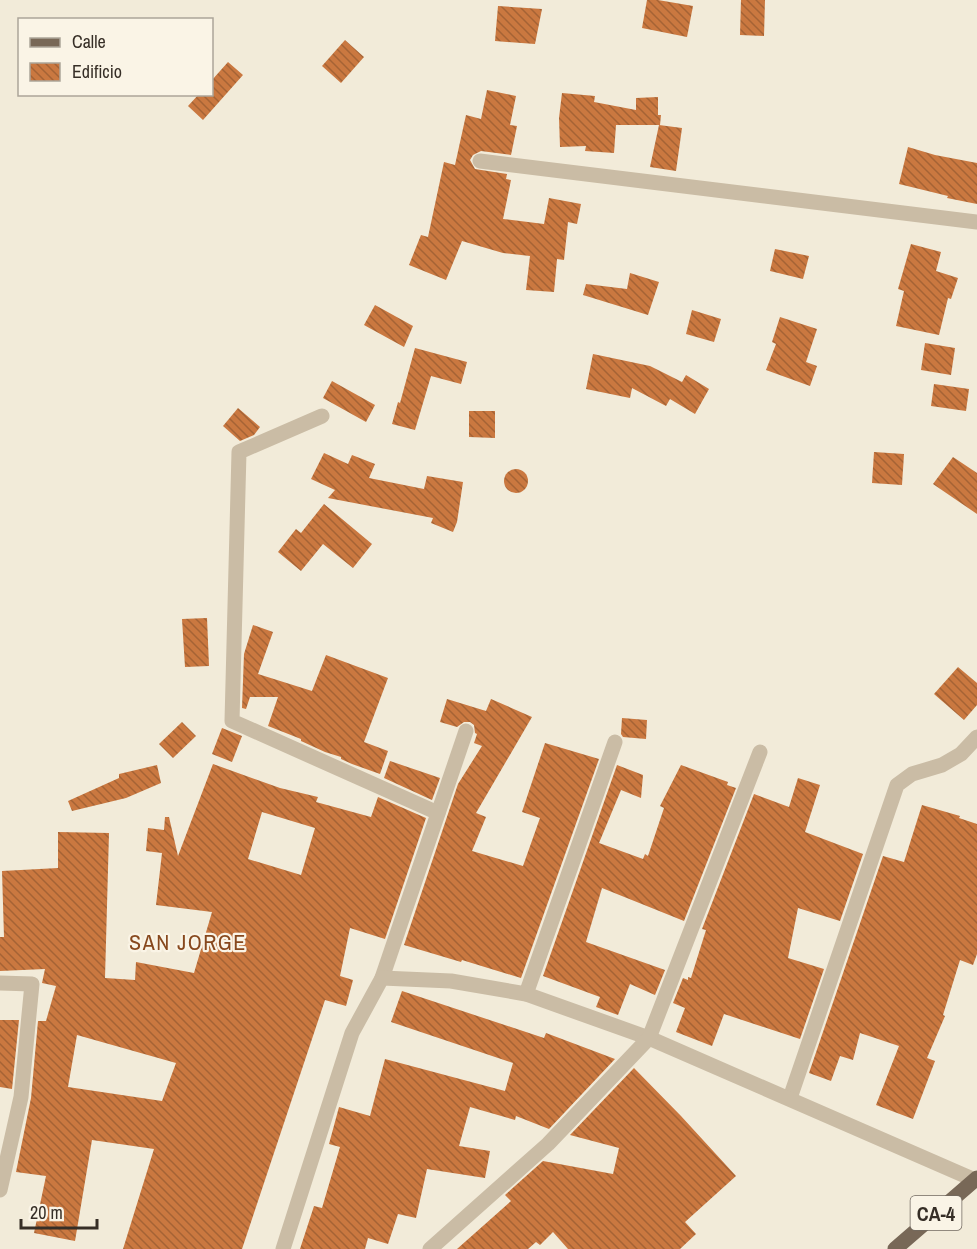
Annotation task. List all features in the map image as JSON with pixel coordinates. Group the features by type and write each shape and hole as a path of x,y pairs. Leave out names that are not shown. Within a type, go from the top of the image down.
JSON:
{"main road":[{"name":"CA-4","path":"895,1249 976,1179"}],"street":[{"path":"480,161 977,222"},
{"path":"322,416 239,453 232,721 438,813"},
{"path":"283,1249 352,1033 382,978 466,731"},
{"path":"790,1098 897,785 912,774 942,765 962,754 977,737"},
{"path":"526,994 615,742"},
{"path":"430,1249 548,1144 649,1038 760,752"},
{"path":"382,978 451,981 526,994 649,1038 976,1179"},
{"path":"0,983 32,984 21,1096 0,1190"}],"building":[{"path":"647,0 693,6 687,37 642,28"},
{"path":"741,0 765,0 764,36 740,35"},
{"path":"498,6 542,9 535,44 495,41"},
{"path":"345,40 364,57 341,83 322,66"},
{"path":"228,62 243,75 203,120 188,106 197,96 213,96 213,79"},
{"path":"487,90 516,96 510,125 517,126 511,155 481,151 473,155 470,160 475,169 507,174 506,179 511,180 503,219 544,224 549,198 581,204 577,224 568,222 564,260 557,259 554,292 526,290 530,256 503,253 462,241 446,280 409,265 421,235 428,237 444,162 455,165 466,115 481,119"},
{"path":"562,93 595,96 594,102 636,110 636,98 658,97 660,125 616,125 614,153 585,151 586,146 560,147 559,118"},
{"path":"659,125 682,128 676,171 650,167"},
{"path":"908,147 977,163 977,204 899,184"},
{"path":"911,244 941,252 936,271 958,278 951,299 948,298 939,335 896,326 904,291 898,289"},
{"path":"775,249 809,256 803,279 770,271"},
{"path":"630,273 659,282 648,315 583,295 586,284 627,289"},
{"path":"375,305 413,326 404,347 364,325"},
{"path":"692,310 721,319 714,342 686,334"},
{"path":"780,317 817,329 806,362 817,366 810,386 766,370 776,344 772,342"},
{"path":"925,343 955,348 951,375 921,370"},
{"path":"415,348 467,362 461,384 431,376 415,430 392,424"},
{"path":"593,354 650,366 682,382 686,375 709,389 695,414 670,399 666,406 632,388 630,398 586,389"},
{"path":"332,381 375,405 366,422 323,398"},
{"path":"934,384 969,389 966,411 931,406"},
{"path":"238,408 260,427 254,435 240,441 223,426"},
{"path":"469,411 495,411 495,438 469,437"},
{"path":"874,452 904,454 902,485 872,483"},
{"path":"324,453 348,464 352,455 375,464 369,478 424,489 427,476 463,482 457,522 453,532 431,523 433,518 328,498 335,490 311,479"},
{"path":"953,457 977,473 977,514 933,484"},
{"path":"516,469 521,470 527,476 527,486 521,492 516,493 511,492 505,486 504,481 505,476 511,470"},
{"path":"324,504 372,544 353,568 323,544 301,571 278,552 296,529 301,533"},
{"path":"207,618 209,666 185,667 182,619"},
{"path":"253,625 273,632 258,674 312,691 326,655 388,678 364,742 388,751 380,774 352,764 341,757 268,726 278,697 250,697 246,709 242,708 244,654"},
{"path":"958,667 977,683 977,705 964,720 934,694"},
{"path":"447,699 486,711 491,699 532,717 476,813 486,817 472,851 523,866 540,818 522,812 545,743 599,759 521,978 404,945 458,784 482,746 474,743 477,734 474,725 470,722 464,722 457,727 440,722"},
{"path":"622,718 647,720 646,739 623,737 621,734"},
{"path":"182,722 196,736 173,758 159,744"},
{"path":"222,728 242,736 232,762 212,754"},
{"path":"390,761 440,778 432,800 384,778"},
{"path":"213,764 280,788 318,797 316,802 371,817 378,797 426,818 385,939 350,928 340,976 353,980 346,1006 325,1000 242,1249 123,1249 154,1149 92,1140 75,1241 34,1233 46,1176 16,1172 31,1098 38,1021 46,1021 56,986 42,983 45,969 0,971 0,937 4,937 2,871 58,868 58,832 109,833 105,978 135,980 136,962 194,973 212,912 156,905 162,853 146,851 148,828 164,830 165,817 169,817 178,856","holes":["262,812 315,828 301,875 248,859","77,1035 176,1063 162,1101 68,1087"]},
{"path":"157,765 161,783 126,798 72,811 68,801 119,778 119,774"},
{"path":"617,765 643,775 641,798 621,790 599,843 643,859 645,854 648,856 664,808 660,806 681,765 728,782 727,785 736,788 684,921 602,888 586,942 665,970 655,995 630,984 618,1015 596,1007 600,997 543,976"},
{"path":"798,778 820,785 805,832 863,854 840,921 798,908 788,958 824,969 800,1039 724,1014 712,1046 676,1032 685,1008 673,1003 683,978 688,980 688,977 691,978 706,930 702,929 754,794 789,807"},
{"path":"922,805 960,816 959,818 977,824 977,954 973,965 960,960 943,1015 945,1016 927,1058 935,1061 913,1119 876,1105 899,1046 860,1033 853,1060 840,1056 831,1081 809,1073 883,856 904,862"},
{"path":"402,991 544,1038 546,1033 615,1059 549,1129 516,1116 515,1120 470,1107 459,1146 490,1151 485,1178 427,1169 416,1218 398,1214 388,1244 368,1238 365,1249 300,1249 314,1206 322,1208 340,1147 329,1144 339,1107 370,1116 385,1059 505,1091 513,1063 391,1022"},
{"path":"0,1020 19,1020 12,1089 0,1087"},
{"path":"634,1068 736,1176 685,1222 696,1234 680,1249 568,1249 553,1232 540,1245 536,1242 528,1249 457,1249 511,1201 505,1195 543,1161 613,1174 619,1148 570,1135"}],"district":[{"name":"SAN JORGE","path":"188,942"}]}
